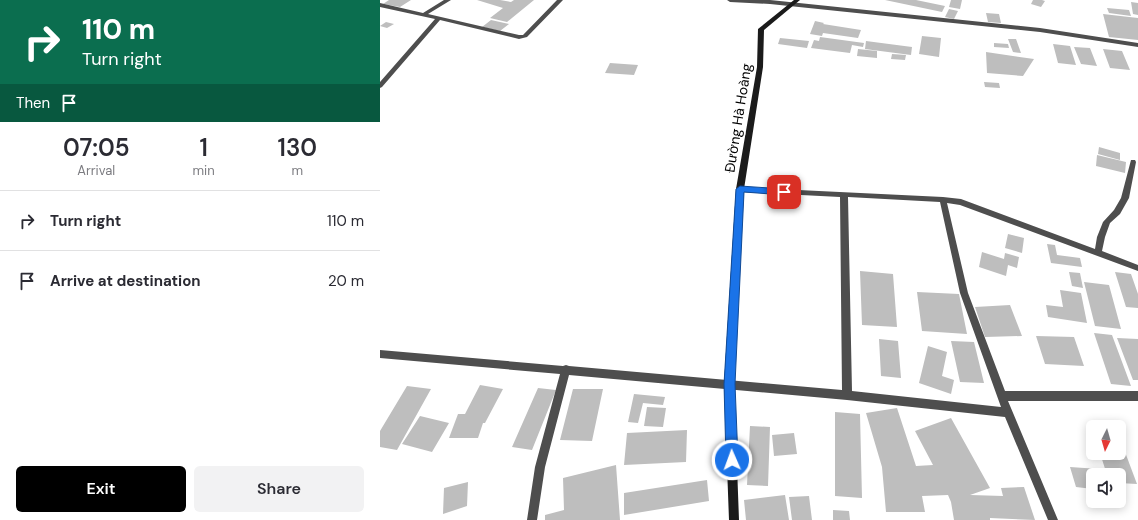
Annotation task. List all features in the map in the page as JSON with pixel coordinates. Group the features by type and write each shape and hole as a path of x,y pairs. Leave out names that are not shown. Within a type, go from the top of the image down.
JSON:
{"street":[{"path":"425,14 448,0"},
{"path":"380,5 425,14 519,37 525,36 560,0"},
{"path":"730,0 794,2 1040,30 1138,45"},
{"name":"Đường Hà Hoàng","path":"734,520 729,384 740,189 760,66 760,29 794,2"},
{"path":"380,86 439,18"},
{"path":"1098,254 1101,237 1107,222 1117,212 1125,198 1133,162"},
{"path":"740,189 961,202 1138,268"},
{"path":"844,195 847,395"},
{"path":"943,200 964,293 1008,412 1053,520"},
{"path":"380,354 729,384 1008,412"},
{"path":"532,520 540,467 566,369"},
{"path":"1003,396 1138,396"}],"building":[{"path":"389,0 411,0 400,7 383,4"},
{"path":"477,0 500,0 511,2 514,0 534,0 507,22 490,18 503,8"},
{"path":"885,0 916,0 945,6 942,12"},
{"path":"951,0 962,0 960,9 949,7"},
{"path":"1033,0 1045,1 1041,7 1031,4"},
{"path":"1131,2 1138,3 1138,15 1133,14"},
{"path":"1107,8 1129,10 1131,16 1109,13"},
{"path":"949,9 958,11 954,19 945,17"},
{"path":"986,13 999,14 1001,23 988,22"},
{"path":"1103,14 1138,18 1138,40 1109,37"},
{"path":"491,20 509,24 500,31 482,27"},
{"path":"815,21 824,23 823,24 861,30 858,38 823,33 822,36 810,34"},
{"path":"386,22 394,24 387,28 380,26"},
{"path":"922,36 941,38 939,57 919,54"},
{"path":"820,37 864,43 863,47 852,45 850,53 811,48 814,40 819,41"},
{"path":"780,38 809,41 807,48 778,44"},
{"path":"1008,39 1016,39 1021,53 1013,52"},
{"path":"866,41 912,47 911,55 865,49"},
{"path":"994,43 1008,44 1009,48 994,47"},
{"path":"1053,44 1070,46 1076,65 1058,63"},
{"path":"1074,47 1090,48 1097,66 1081,64"},
{"path":"858,49 877,51 877,58 857,56"},
{"path":"1103,49 1122,51 1130,70 1110,68"},
{"path":"986,52 1034,59 1023,76 987,73"},
{"path":"892,54 906,55 905,60 891,59"},
{"path":"610,63 638,65 634,75 605,73"},
{"path":"984,82 999,83 1000,88 985,87"},
{"path":"1099,147 1120,153 1120,160 1098,154"},
{"path":"1097,155 1126,162 1125,173 1096,166"},
{"path":"1008,234 1024,238 1022,253 1005,248"},
{"path":"1047,244 1055,245 1057,255 1080,258 1082,267 1051,263"},
{"path":"982,252 1004,259 1005,253 1019,257 1017,268 1008,265 1006,276 979,267"},
{"path":"860,271 893,274 897,327 862,325"},
{"path":"1069,272 1080,273 1083,288 1072,286"},
{"path":"1115,272 1131,274 1138,294 1138,308 1126,307"},
{"path":"1084,282 1109,285 1121,329 1095,326"},
{"path":"1060,290 1081,293 1087,323 1048,317 1046,305 1063,307"},
{"path":"917,292 959,294 967,334 922,331"},
{"path":"1010,305 1022,336 985,337 975,307"},
{"path":"1094,333 1112,335 1131,386 1111,384"},
{"path":"1036,336 1074,337 1084,366 1045,364"},
{"path":"1117,338 1138,339 1138,380 1133,380"},
{"path":"879,339 898,341 901,378 881,376"},
{"path":"951,341 974,342 984,383 960,382"},
{"path":"928,346 947,352 942,376 954,380 951,394 919,383"},
{"path":"480,385 503,389 485,423 483,423 478,438 449,438 458,414 465,414"},
{"path":"407,386 431,389 397,450 380,447 380,431"},
{"path":"538,388 556,390 532,450 512,447"},
{"path":"573,389 603,389 592,441 560,440"},
{"path":"634,394 665,397 663,405 643,403 638,423 628,422"},
{"path":"647,407 666,408 663,427 644,426"},
{"path":"897,408 916,466 933,465 915,431 951,418 990,488 970,495 1003,496 1001,488 1024,487 1035,520 990,518 990,520 954,520 951,502 948,495 922,496 925,512 886,512 882,467 866,413"},
{"path":"835,412 860,414 862,498 835,496"},
{"path":"420,416 449,423 432,452 402,444"},
{"path":"750,426 770,427 768,486 747,485"},
{"path":"687,430 686,462 624,465 627,433"},
{"path":"794,433 797,454 774,456 772,435"},
{"path":"1126,455 1137,484 1126,483 1126,468 1105,468 1102,460 1126,460"},
{"path":"616,465 620,520 545,520 545,515 564,510 563,478"},
{"path":"1070,467 1086,468 1086,488 1076,487"},
{"path":"707,480 709,501 624,515 624,493"},
{"path":"468,482 467,506 443,514 444,488"},
{"path":"785,495 789,520 746,520 744,500"},
{"path":"809,496 812,520 792,520 789,497"},
{"path":"833,510 849,511 850,520 833,520"}],"route":[{"path":"732,460 729,384 740,189 784,192"}]}
